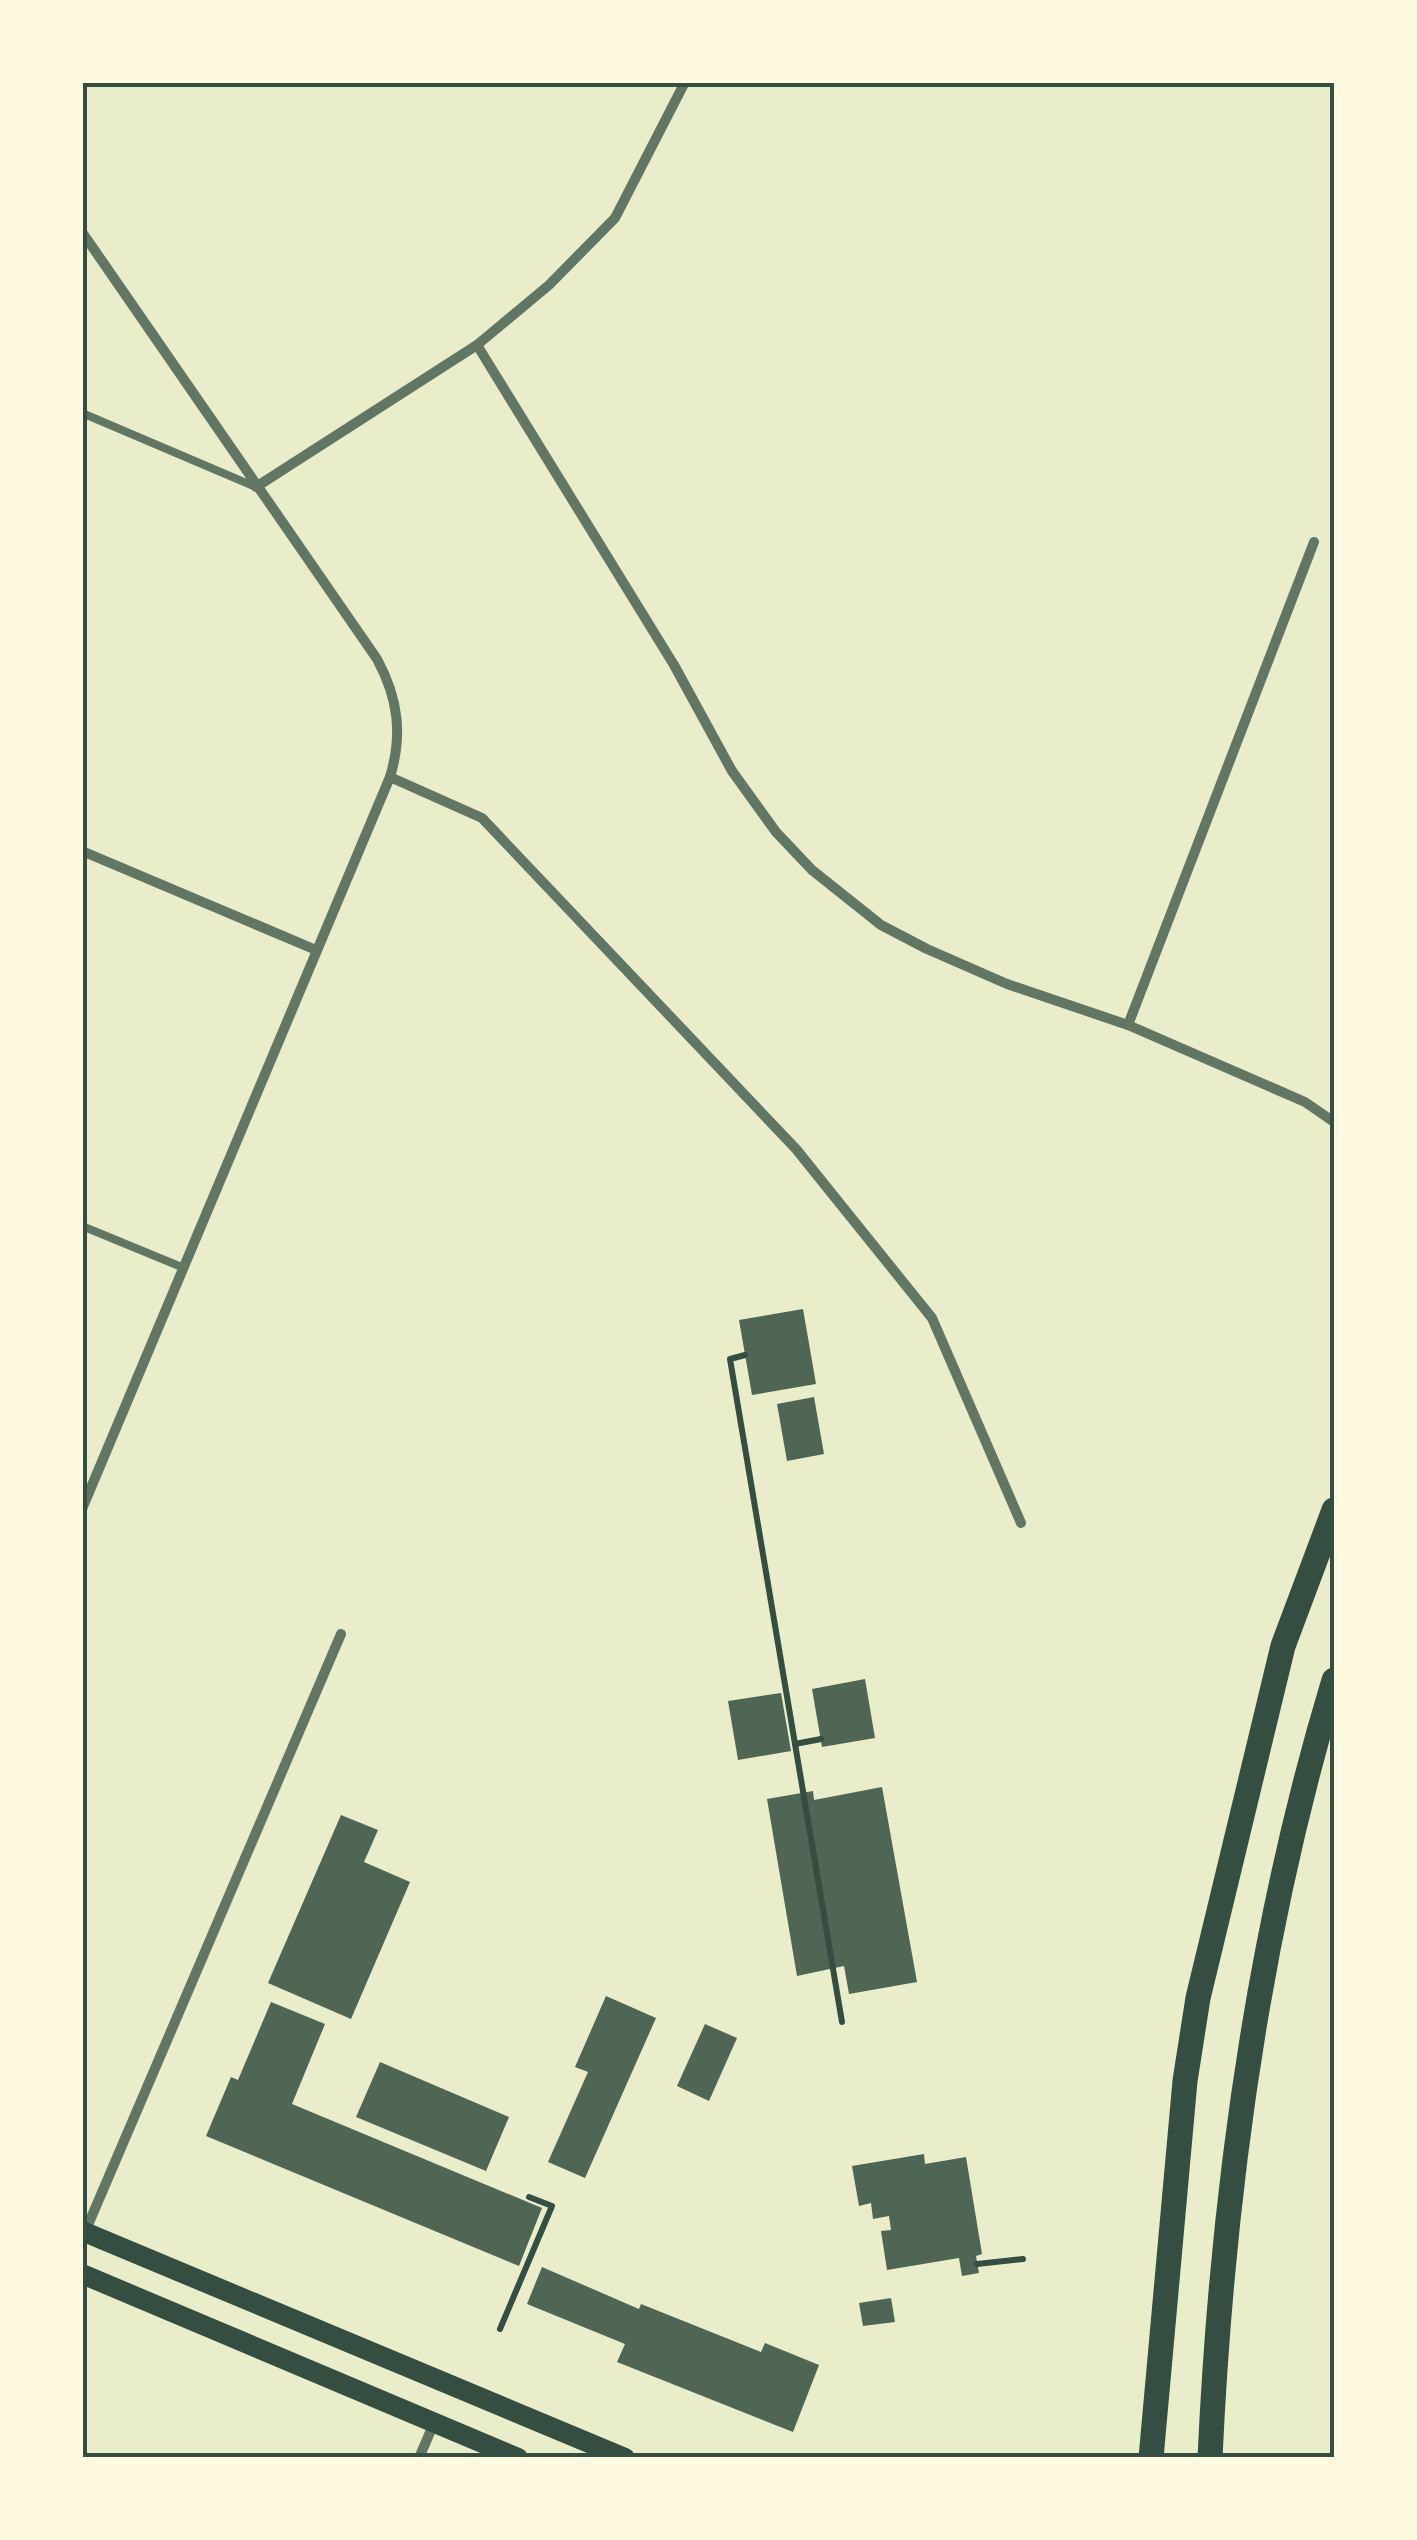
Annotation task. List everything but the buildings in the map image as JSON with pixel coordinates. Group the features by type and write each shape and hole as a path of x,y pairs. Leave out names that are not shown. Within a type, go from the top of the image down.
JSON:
{"main road":[{"path":"1151,2458 1185,2081 1198,1998 1283,1646 1331,1520"},
{"path":"1210,2458 1226,2250 1247,2077 1282,1881 1334,1680"},
{"path":"84,2232 625,2458"},
{"path":"82,2274 518,2458"}],"street":[{"path":"256,487 477,345 548,285 615,218 684,82"},
{"path":"82,232 377,659 394,694 398,744 390,776 82,1510"},
{"path":"477,345 674,665 732,771 776,832 843,897 880,925 926,949 993,979 1128,1025 1305,1102 1334,1122"},
{"path":"1128,1025 1314,542"},
{"path":"390,776 482,818 796,1150 932,1318 1022,1522"},
{"path":"82,851 316,950"},
{"path":"84,2232 342,1634"},
{"path":"418,2458 434,2422"}],"lane":[{"path":"82,414 256,487"},
{"path":"82,1226 184,1268"}],"path":[{"path":"745,1355 730,1359 842,2022"},
{"path":"795,1744 820,1739"},
{"path":"500,2328 552,2206 529,2197"},
{"path":"978,2264 1023,2259"}]}
